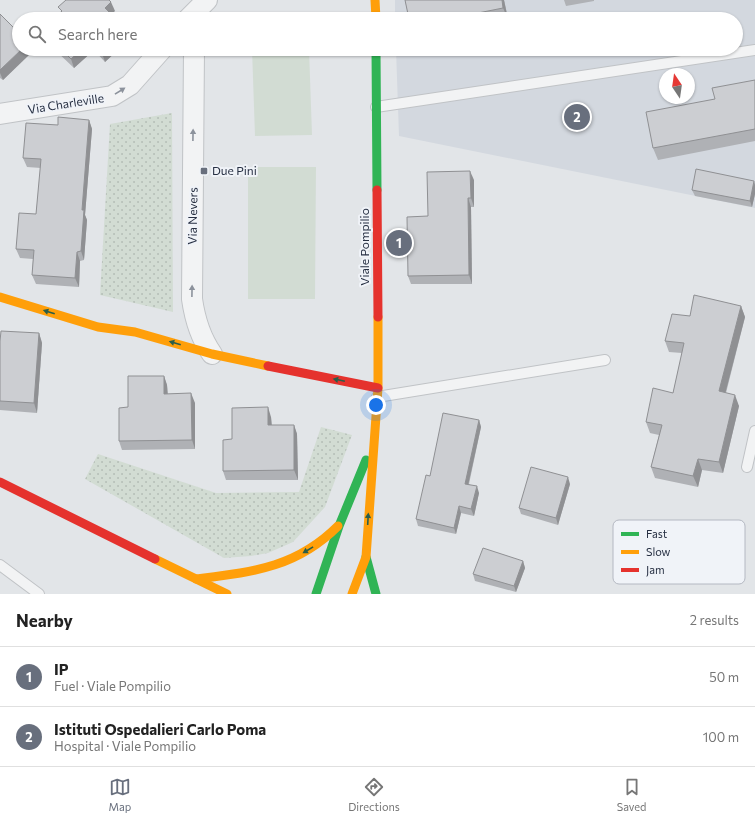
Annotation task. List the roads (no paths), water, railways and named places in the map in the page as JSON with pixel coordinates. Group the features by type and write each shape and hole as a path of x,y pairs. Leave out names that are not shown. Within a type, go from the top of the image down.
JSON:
{"street":[{"path":"375,0 376,12"},
{"name":"Via Charleville","path":"0,114 112,96 130,85 156,56"},
{"name":"Via Nevers","path":"194,56 192,299 196,324 202,338 212,354"},
{"name":"Viale Pompilio","path":"352,594 366,558 372,444 377,392 376,56"},
{"path":"0,297 98,327 135,332 212,354 377,392"},
{"name":"Viale Pompilio","path":"316,594 339,526 372,444"},
{"path":"0,482 227,594"},
{"name":"Viale Pompilio","path":"196,579 261,570 282,564 309,551 339,526"},
{"name":"Viale Pompilio","path":"366,558 376,594"},
{"path":"196,579 210,594"}],"lane":[{"path":"743,52 755,50"},
{"path":"376,107 715,56"},
{"path":"377,392 605,360"},
{"path":"747,467 755,431"},
{"path":"0,565 39,594"}],"place":[{"name":"Istituti Ospedalieri Carlo Poma","path":"577,117"},
{"name":"Due Pini","path":"204,171"},
{"name":"IP","path":"399,243"}]}
